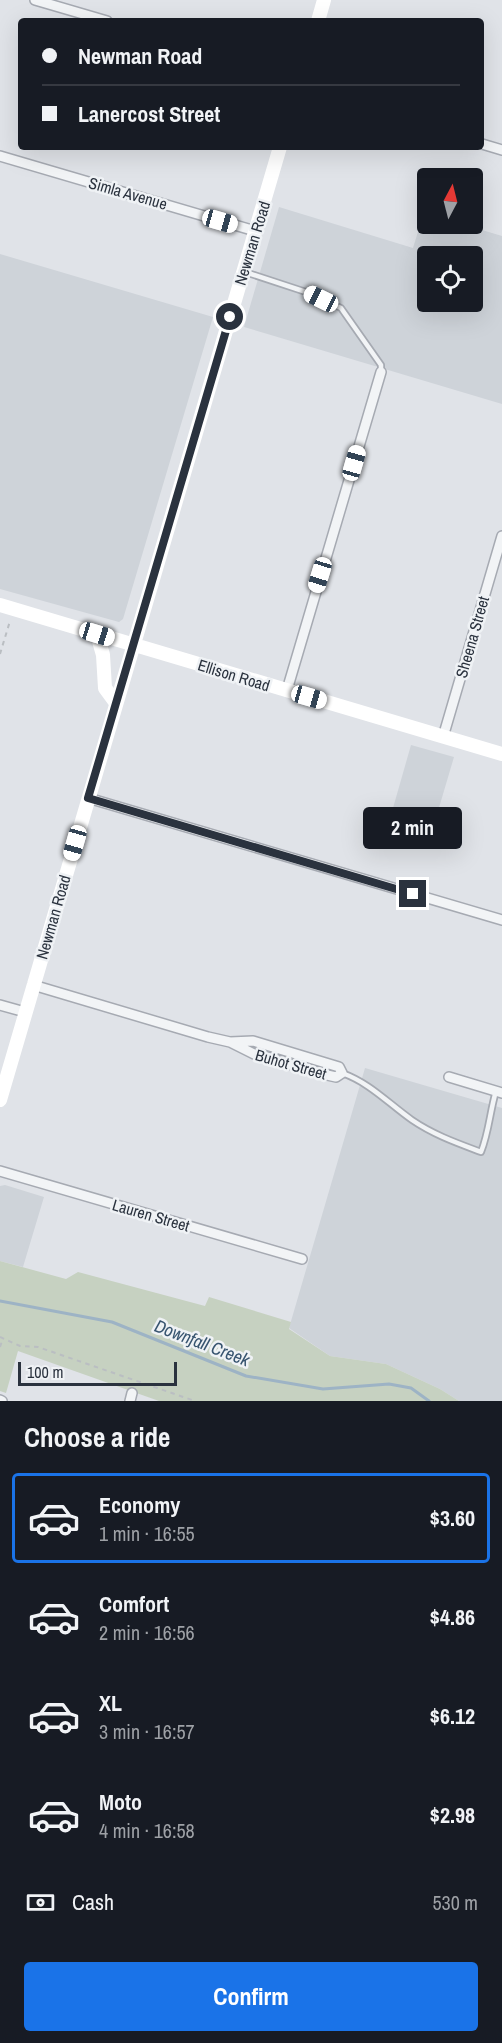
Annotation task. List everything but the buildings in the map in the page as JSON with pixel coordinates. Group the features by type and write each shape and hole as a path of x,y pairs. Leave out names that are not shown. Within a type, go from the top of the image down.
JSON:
{"main road":[{"path":"319,18 324,0"},
{"name":"Newman Road","path":"0,1100 279,150"},
{"name":"Ellison Road","path":"0,605 502,754"},
{"path":"97,634 103,655 105,688 116,703"}],"street":[{"path":"35,0 97,18"},
{"path":"484,145 502,150"},
{"name":"Simla Avenue","path":"0,156 255,231"},
{"path":"286,690 381,372"},
{"name":"Sheena Street","path":"443,737 502,536"},
{"path":"88,798 502,920"},
{"name":"Buhot Street","path":"33,985 230,1042 253,1041 339,1067 342,1073"},
{"path":"0,1005 25,1012"},
{"path":"449,1077 499,1092"},
{"name":"Lauren Street","path":"0,1172 302,1259"}],"lane":[{"path":"243,272 309,293 341,308 381,365 381,372"},
{"path":"342,1073 364,1082 412,1120 444,1139 481,1152 487,1136 490,1110 499,1092"}],"path":[{"path":"0,654 10,621"},
{"path":"0,1347 2,1337 20,1346 38,1347 195,1401"}],"shaded area":[{"path":"279,207 413,248 417,234 483,234 483,230 502,236 502,404 244,327"},
{"path":"0,254 213,317 123,619 119,622 0,589"},
{"path":"411,745 454,757 433,828 391,815"},
{"path":"365,1068 502,1108 502,1401 459,1401 440,1389 386,1364 330,1356 289,1328"},
{"path":"5,1185 44,1197 23,1267 0,1261 0,1186"}],"green space":[{"path":"0,1261 66,1279 78,1272 205,1306 209,1297 291,1322 289,1329 330,1356 386,1364 440,1389 459,1401 159,1401 18,1351 6,1393 0,1391"}],"waterway":[{"name":"Downfall Creek","path":"0,1301 112,1322 246,1376 323,1389 389,1384 411,1388 429,1401"}],"route":[{"path":"230,317 88,798 413,894"}]}
